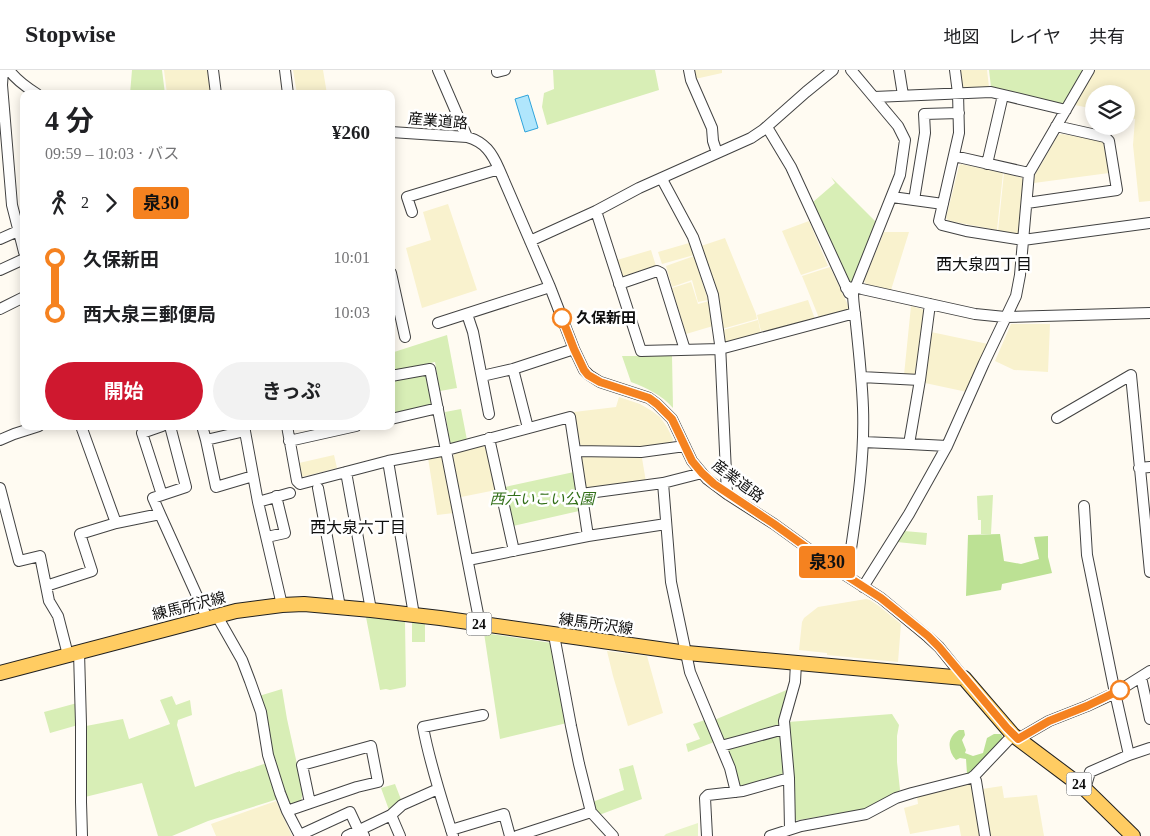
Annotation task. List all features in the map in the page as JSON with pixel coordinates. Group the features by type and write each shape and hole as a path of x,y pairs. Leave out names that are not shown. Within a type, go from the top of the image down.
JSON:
{"main road":[{"name":"練馬所沢線","path":"0,673 236,611 304,604 414,615 687,653 964,678"},
{"name":"24","path":"964,678 1016,737 1085,789 1133,836"}],"street":[{"path":"3,70 2,85 11,197 20,238"},
{"path":"9,70 12,75 31,90"},
{"path":"213,70 216,90"},
{"path":"285,70 288,90"},
{"path":"438,70 467,137"},
{"path":"497,70 497,72 505,70"},
{"path":"689,70 691,80 712,128 713,141 718,153"},
{"path":"530,240 596,211 639,188 751,138 768,127 832,70"},
{"path":"850,288 892,197 900,175 905,139 898,126 851,70"},
{"path":"899,70 903,95"},
{"path":"955,70 958,93 959,133 943,204 940,221 942,225 966,231 1023,240 1150,223"},
{"path":"863,587 909,514 947,446 1016,296 1020,275 1029,174 1089,70"},
{"path":"874,97 991,92 1066,110"},
{"path":"987,164 1003,95"},
{"path":"914,200 925,133 924,114 959,113"},
{"path":"1027,203 1117,190 1109,141 1106,137 1056,126"},
{"path":"768,127 791,167 850,288 853,301 861,377 863,442 861,476 847,576"},
{"name":"産業道路","path":"395,132 467,137 476,140 487,148 499,169 584,370 594,379 649,398 657,404 672,419 692,461 714,484 881,598 928,636 964,678"},
{"path":"954,156 1029,174"},
{"path":"412,212 407,197 499,169"},
{"path":"663,178 693,237 713,295 720,344 728,494"},
{"path":"892,197 943,204"},
{"path":"596,211 641,351 720,349 855,313"},
{"path":"0,239 18,231"},
{"path":"0,270 20,261"},
{"path":"619,284 656,271 661,274 685,350"},
{"path":"438,323 550,287"},
{"path":"850,288 975,314 1005,317 1150,313"},
{"path":"395,291 405,337"},
{"path":"0,309 20,299"},
{"path":"909,444 930,304"},
{"path":"467,314 473,332 489,414"},
{"path":"482,376 512,369 574,349"},
{"path":"395,375 430,369 480,624"},
{"path":"512,369 528,428"},
{"path":"1057,418 1130,375 1145,467 1150,572"},
{"path":"861,377 920,380"},
{"path":"395,418 438,408"},
{"path":"288,430 297,481 300,484 388,461 447,450 570,417 588,536"},
{"path":"0,440 26,430"},
{"path":"83,430 116,523"},
{"path":"151,430 142,433 162,495"},
{"path":"171,430 186,487 153,498 212,617 242,660 261,712 268,755 287,811 300,835 350,812 362,833"},
{"path":"203,430 216,487 253,476"},
{"path":"206,440 238,430"},
{"path":"245,430 258,502 282,605"},
{"path":"289,441 338,430"},
{"path":"489,438 514,551"},
{"path":"863,442 947,446"},
{"path":"575,450 640,452 685,446"},
{"path":"388,461 414,615"},
{"path":"346,472 370,610"},
{"path":"581,494 662,484 702,473"},
{"path":"662,484 671,588 690,672 730,768 736,792"},
{"path":"0,488 19,561 40,556 49,601 58,616 73,654 81,724 80,802 82,836"},
{"path":"318,488 340,607"},
{"path":"258,502 290,493"},
{"path":"266,537 285,533 276,496"},
{"path":"1084,506 1087,555 1114,693 1129,755"},
{"path":"46,586 92,571 80,534 116,523 160,514"},
{"path":"468,560 588,536 666,524"},
{"path":"554,635 572,733 591,812 613,836"},
{"path":"793,831 784,721 795,682 796,663"},
{"path":"770,836 866,814 912,792 974,777 1016,737 1114,693 1150,671"},
{"path":"1141,677 1150,718"},
{"path":"483,715 423,727 429,756 452,833 504,814 510,836"},
{"path":"721,746 784,729"},
{"path":"287,811 357,787 378,782 371,746 302,765 310,803"},
{"path":"1085,789 1090,772 1150,748"},
{"path":"974,777 985,836"},
{"path":"707,836 704,798 708,794 736,792 789,778"},
{"path":"347,836 362,833 391,816 402,805 438,789"},
{"path":"517,836 591,812"},
{"path":"391,816 400,836"}],"shaded area":[{"path":"164,70 210,70 212,90 166,90"},
{"path":"293,70 323,70 326,90 296,90"},
{"path":"693,70 722,70 722,73 695,79"},
{"path":"960,70 987,70 989,87 965,88 962,85"},
{"path":"1095,70 1150,70 1150,201 1139,202 1133,145 1135,135 1135,85 1086,85"},
{"path":"1085,88 1085,107 1075,105"},
{"path":"1062,134 1102,141 1105,144 1109,173 1034,183 1035,175 1058,135"},
{"path":"961,164 1003,173 997,230 949,221 946,218"},
{"path":"1004,173 1022,178 1023,180 1019,231 1017,234 998,231"},
{"path":"448,204 477,290 422,308 406,248 431,240 423,212"},
{"path":"809,221 828,266 801,275 782,231"},
{"path":"884,232 909,232 891,290 866,284 864,281"},
{"path":"725,238 757,319 722,329 718,293 701,246"},
{"path":"689,243 694,255 662,264 658,252"},
{"path":"651,250 656,266 624,276 621,275 617,260"},
{"path":"694,256 708,300 698,302 692,280 672,287 666,266"},
{"path":"830,267 849,307 848,310 819,318 802,276"},
{"path":"691,282 698,304 709,301 713,326 686,334 672,288"},
{"path":"808,300 815,319 767,332 766,330 761,331 757,315"},
{"path":"911,306 924,311 915,373 913,375 904,375"},
{"path":"758,320 761,334 725,343 723,330"},
{"path":"1011,324 1050,324 1048,372 1014,370 995,361"},
{"path":"931,332 988,344 967,392 925,383"},
{"path":"619,397 640,404 660,417 673,439 672,443 641,448 582,446 579,443 574,412 616,407"},
{"path":"482,445 486,448 496,490 461,497 453,457 455,453"},
{"path":"334,455 337,468 301,476 299,463"},
{"path":"583,455 642,458 646,482 589,489 585,487 581,459"},
{"path":"440,456 444,458 454,513 437,515 428,458"},
{"path":"866,599 879,606 901,624 898,662 827,655 827,653 799,650 802,622 804,618 818,607"},
{"path":"607,651 647,656 663,713 628,726"},
{"path":"970,783 973,785 980,836 961,836 959,825 910,834 904,808 918,804 917,796"},
{"path":"1002,786 1004,798 1037,795 1044,836 989,836 982,789"},
{"path":"276,801 292,836 216,836 211,824"}],"green space":[{"path":"132,70 162,70 164,90 130,90"},
{"path":"553,70 655,70 659,90 547,125 542,107 544,93 554,89"},
{"path":"989,70 1084,70 1066,101 1061,104 991,87"},
{"path":"831,177 876,222 852,282 848,282 813,202 835,183"},
{"path":"447,335 457,388 440,391 435,362 395,370 395,352"},
{"path":"622,356 672,356 673,408 654,392 631,382"},
{"path":"426,373 434,402 432,405 395,413 395,379"},
{"path":"461,409 467,440 453,444 450,442 445,412"},
{"name":"西六いこい公園","path":"574,472 579,511 513,526 505,487"},
{"path":"993,495 991,534 981,534 981,520 978,520 977,496"},
{"path":"904,531 927,533 926,545 897,542"},
{"path":"1000,534 1004,561 1021,564 1039,559 1034,537 1048,536 1048,557 1052,573 1002,584 1001,590 966,596 968,535"},
{"path":"366,617 405,622 405,687 380,690"},
{"path":"412,622 425,624 425,642 412,642"},
{"path":"484,633 552,643 567,723 500,739"},
{"path":"282,689 303,791 301,801 292,804 285,800 271,751 259,696"},
{"path":"789,689 778,726 726,740 722,739 688,752 686,744 700,739 693,724 705,720 707,723"},
{"path":"172,696 176,705 190,700 192,715 178,720 177,725 195,787 267,763 278,799 208,821 172,836 158,836 142,783 85,797 86,726 123,719 129,739 170,724 160,700"},
{"path":"77,703 78,725 50,733 44,712"},
{"path":"892,714 899,725 897,762 900,790 865,809 793,821 788,722"},
{"path":"959,730 964,730 965,735 962,740 966,750 965,753 973,756 983,753 987,738 994,734 1001,734 1003,738 971,773 967,774 966,759 960,758 956,760 950,748 952,736"},
{"path":"778,736 782,738 786,772 783,776 742,787 738,785 728,752 729,749"},
{"path":"633,765 642,799 599,815 593,805 595,801 624,790 619,769"},
{"path":"395,784 402,802 389,810 381,788"},
{"path":"698,823 698,836 664,836 666,834"}],"water":[{"path":"528,95 538,128 525,132 515,99"}],"bus line":[{"name":"泉30","path":"562,318 579,362 588,375 600,382 649,398 657,404 672,419 692,461 707,478 839,571 881,598 908,619 939,647 1018,739 1049,721 1120,690"}],"place":[{"name":"久保新田","path":"562,318"}],"district":[{"name":"西大泉四丁目","path":"984,264"},
{"name":"西大泉六丁目","path":"358,527"}]}
